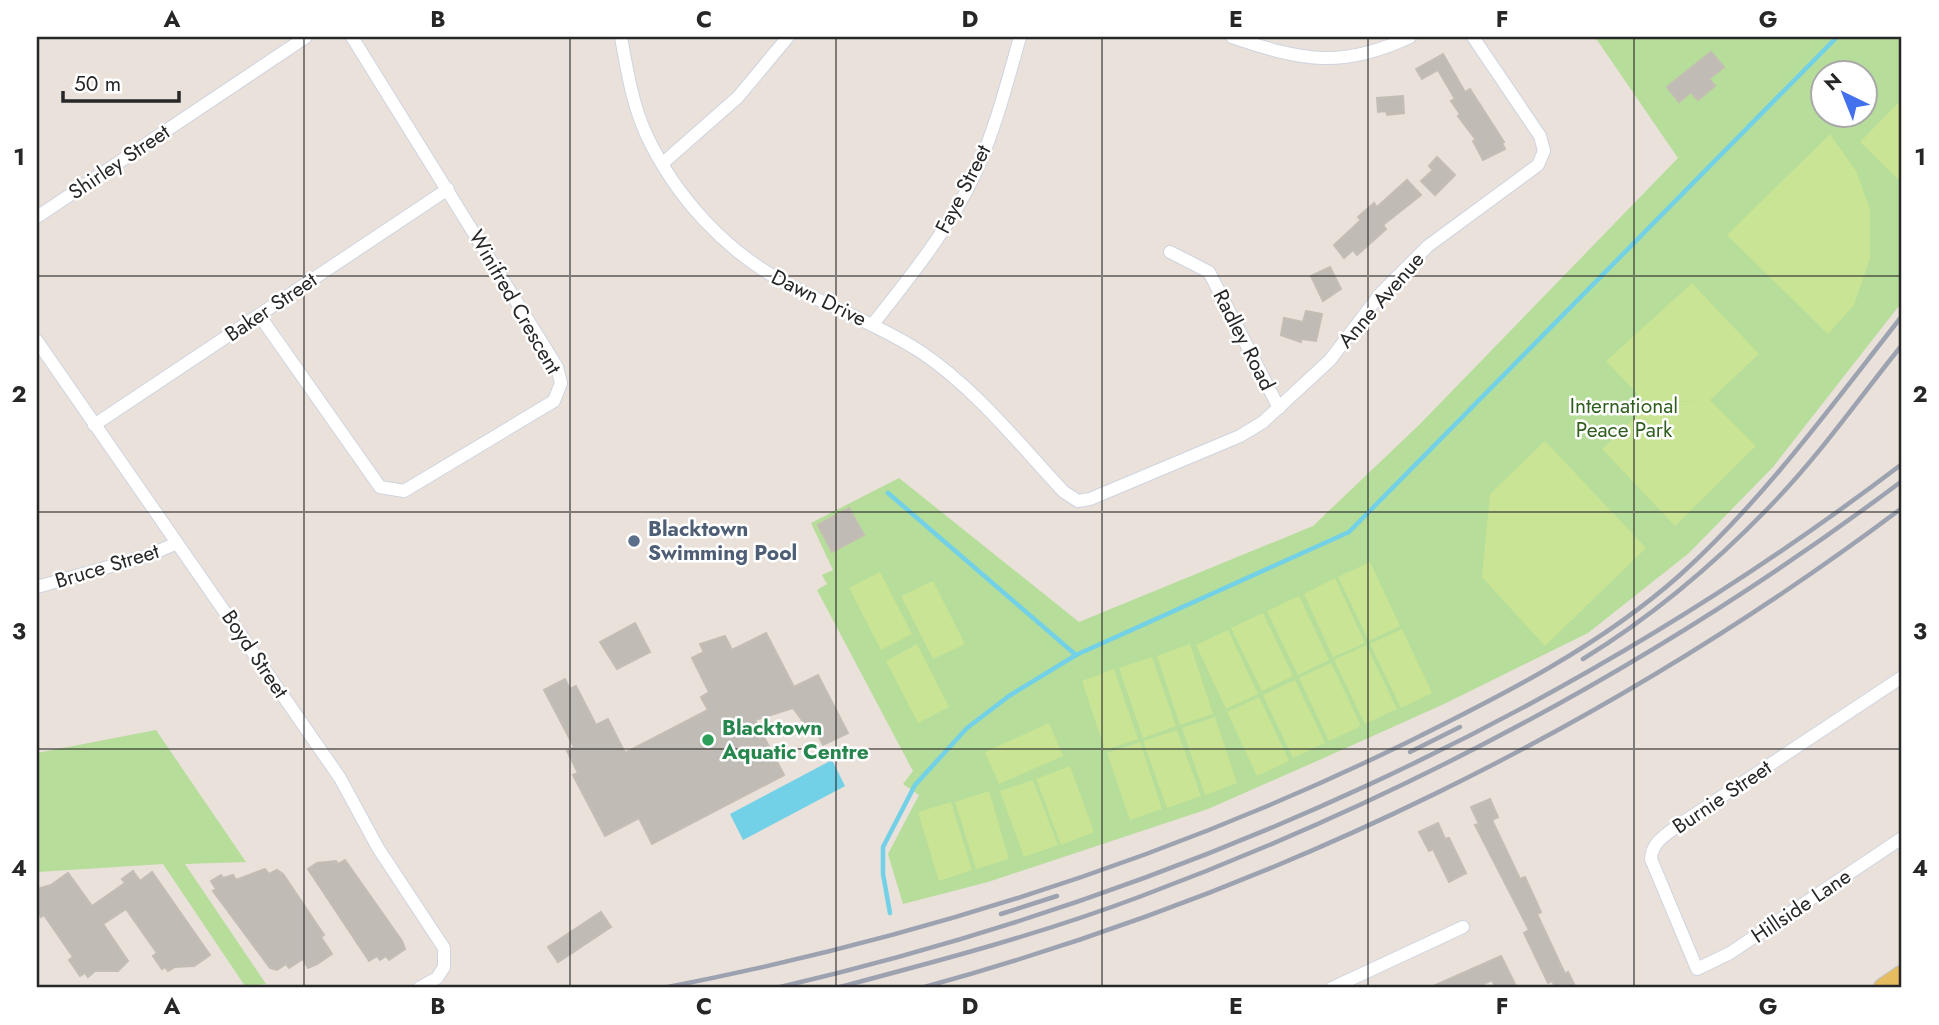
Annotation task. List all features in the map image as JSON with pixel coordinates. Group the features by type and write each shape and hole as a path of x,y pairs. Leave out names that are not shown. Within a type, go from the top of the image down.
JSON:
{"main road":[{"path":"1883,988 1902,975"}],"street":[{"name":"Shirley Street","path":"37,217 306,37"},
{"name":"Winifred Crescent","path":"259,315 380,487 404,491 554,401 561,383 557,367 449,189 352,37"},
{"name":"Dawn Drive","path":"621,37 639,116 663,163 708,225 734,251 788,285 873,324 922,353 969,391 1064,492 1078,501 1090,499"},
{"path":"663,163 738,97 788,37"},
{"name":"Faye Street","path":"873,324 939,238 974,176 995,126 1020,37"},
{"path":"1232,37 1303,56 1339,60 1370,55 1410,37"},
{"name":"Anne Avenue","path":"1090,499 1240,436 1279,408 1330,360 1381,293 1412,261 1448,230 1529,174 1542,158 1544,144 1473,37"},
{"name":"Baker Street","path":"94,425 449,189"},
{"name":"Radley Road","path":"1170,252 1209,272 1279,408"},
{"name":"Boyd Street","path":"37,341 340,778 379,848 443,948 445,960 437,978 419,988"},
{"name":"Bruce Street","path":"37,587 147,556 177,543"},
{"name":"Burnie Street","path":"1697,969 1656,876 1651,849 1676,827 1902,677"},
{"name":"Hillside Lane","path":"1697,969 1730,953 1902,838"},
{"path":"1332,988 1357,984 1463,927"}],"green space":[{"name":"International Peace Park","path":"1595,37 1902,37 1902,302 1773,467 1689,553 1588,633 1444,704 1317,761 1208,809 988,882 903,904 888,854 919,795 903,784 913,771 817,590 827,584 822,575 833,570 811,523 899,478 1079,622 1313,526 1420,424 1678,158"},
{"path":"1902,102 1902,183 1860,142 1872,130 1880,130 1880,121"},
{"path":"1830,134 1856,171 1870,209 1870,258 1854,305 1828,334 1727,235"},
{"path":"1692,283 1759,354 1710,400 1756,446 1675,526 1602,449 1648,405 1703,400 1647,404 1606,361"},
{"path":"1545,441 1646,548 1545,646 1482,577 1490,494"},
{"path":"1370,562 1400,626 1369,641 1338,577"},
{"path":"880,572 912,634 881,650 849,588"},
{"path":"1335,578 1365,643 1333,657 1304,594"},
{"path":"933,581 965,644 933,659 901,596"},
{"path":"1299,596 1329,660 1298,675 1267,611"},
{"path":"1263,613 1293,676 1262,691 1231,628"},
{"path":"1402,629 1432,693 1401,708 1370,644"},
{"path":"1228,630 1258,694 1226,709 1196,645"},
{"path":"917,644 949,707 918,723 886,661"},
{"path":"1190,644 1213,714 1180,725 1157,656"},
{"path":"1366,645 1397,709 1365,724 1334,660"},
{"path":"1152,657 1176,726 1143,738 1119,668"},
{"path":"1331,663 1361,726 1329,741 1299,678"},
{"path":"1114,669 1138,739 1105,750 1082,681"},
{"path":"1295,680 1325,743 1293,758 1263,695"},
{"path":"1259,697 1289,761 1257,776 1227,712"},
{"path":"1215,717 1237,783 1205,795 1182,728"},
{"path":"1049,723 1063,756 999,784 985,752"},
{"path":"156,730 246,862 185,864 266,984 245,986 163,864 37,872 37,753"},
{"path":"1177,730 1201,796 1167,808 1143,741"},
{"path":"1140,742 1162,809 1130,820 1107,753"},
{"path":"1070,766 1094,832 1061,845 1036,779"},
{"path":"1033,780 1058,845 1024,857 1000,791"},
{"path":"989,791 1009,859 976,869 955,802"},
{"path":"951,802 972,870 939,881 918,812"}],"water":[{"path":"832,760 845,786 743,840 730,814"}],"building":[{"path":"1711,52 1724,67 1709,79 1715,86 1698,100 1691,92 1679,102 1667,87"},
{"path":"1443,54 1465,92 1470,89 1504,142 1502,143 1505,149 1483,160 1473,141 1476,140 1458,116 1460,114 1451,101 1455,99 1438,70 1422,79 1416,69"},
{"path":"1403,96 1404,113 1387,115 1386,111 1378,112 1377,98"},
{"path":"1437,157 1455,175 1435,195 1421,181 1433,170 1429,166"},
{"path":"1407,180 1421,195 1383,225 1386,229 1357,255 1353,250 1344,258 1334,245 1361,220 1358,217 1374,203 1377,207"},
{"path":"1330,267 1341,289 1323,301 1311,276"},
{"path":"1306,311 1322,314 1316,341 1301,339 1301,342 1281,335 1284,318 1303,322"},
{"path":"849,508 864,535 832,552 818,525"},
{"path":"635,623 650,652 617,669 600,642"},
{"name":"Blacktown Aquatic Centre","path":"766,633 794,687 818,675 848,733 823,745 817,733 813,735 793,708 755,720 784,775 652,844 639,818 605,836 573,775 578,773 567,751 574,747 544,690 565,679 570,689 576,686 596,725 608,719 625,753 708,710 701,697 709,692 692,658 704,652 700,644 725,636 732,650"},
{"path":"1490,799 1498,817 1492,820 1520,879 1525,877 1541,912 1537,914 1565,974 1568,972 1576,988 1556,988 1552,981 1548,983 1524,933 1529,930 1475,825 1479,824 1471,807"},
{"path":"1438,823 1445,839 1449,838 1466,873 1449,882 1433,849 1429,851 1419,832"},
{"path":"345,860 402,941 405,949 389,960 386,956 380,960 377,956 369,961 308,869 317,863 336,861 338,864"},
{"path":"265,869 269,874 277,870 283,874 324,935 321,937 332,954 317,964 308,968 303,959 289,968 286,964 277,970 270,968 213,891 216,889 211,881 221,875 223,878 233,875 236,880"},
{"path":"133,871 140,881 152,872 210,955 194,966 175,967 168,971 165,967 162,969 153,956 157,953 126,909 103,924 128,961 118,971 95,971 88,977 85,973 80,976 69,960 73,957 44,915 41,917 37,910 37,889 51,885 68,873 92,906 125,883 122,879"},
{"path":"601,912 611,927 558,962 548,947"},
{"path":"1501,956 1517,988 1496,988 1492,980 1475,988 1429,988"}],"waterway":[{"path":"890,913 883,874 883,847 915,785 967,728 1009,696 1076,655 1349,532 1837,37"},
{"path":"888,493 1076,655"}],"railway":[{"path":"663,988 855,945 950,919 1136,858 1319,784 1515,687 1584,647 1649,601 1680,575 1741,515 1769,483 1902,316"},
{"path":"1583,659 1659,606 1708,566 1753,523 1808,464 1902,345"},
{"path":"776,988 928,949 1077,902 1224,847 1367,786 1507,716 1643,640 1774,556 1902,464"},
{"path":"836,988 1065,923 1241,857 1341,814 1439,767 1630,663 1814,545 1902,481"},
{"path":"921,988 1053,949 1182,903 1310,852 1434,794 1556,731 1675,662 1790,588 1902,508"},
{"path":"1410,752 1460,727"},
{"path":"1001,914 1057,896"}],"place":[{"name":"Blacktown Swimming Pool","path":"634,541"},
{"name":"Blacktown Aquatic Centre","path":"708,740"}]}
